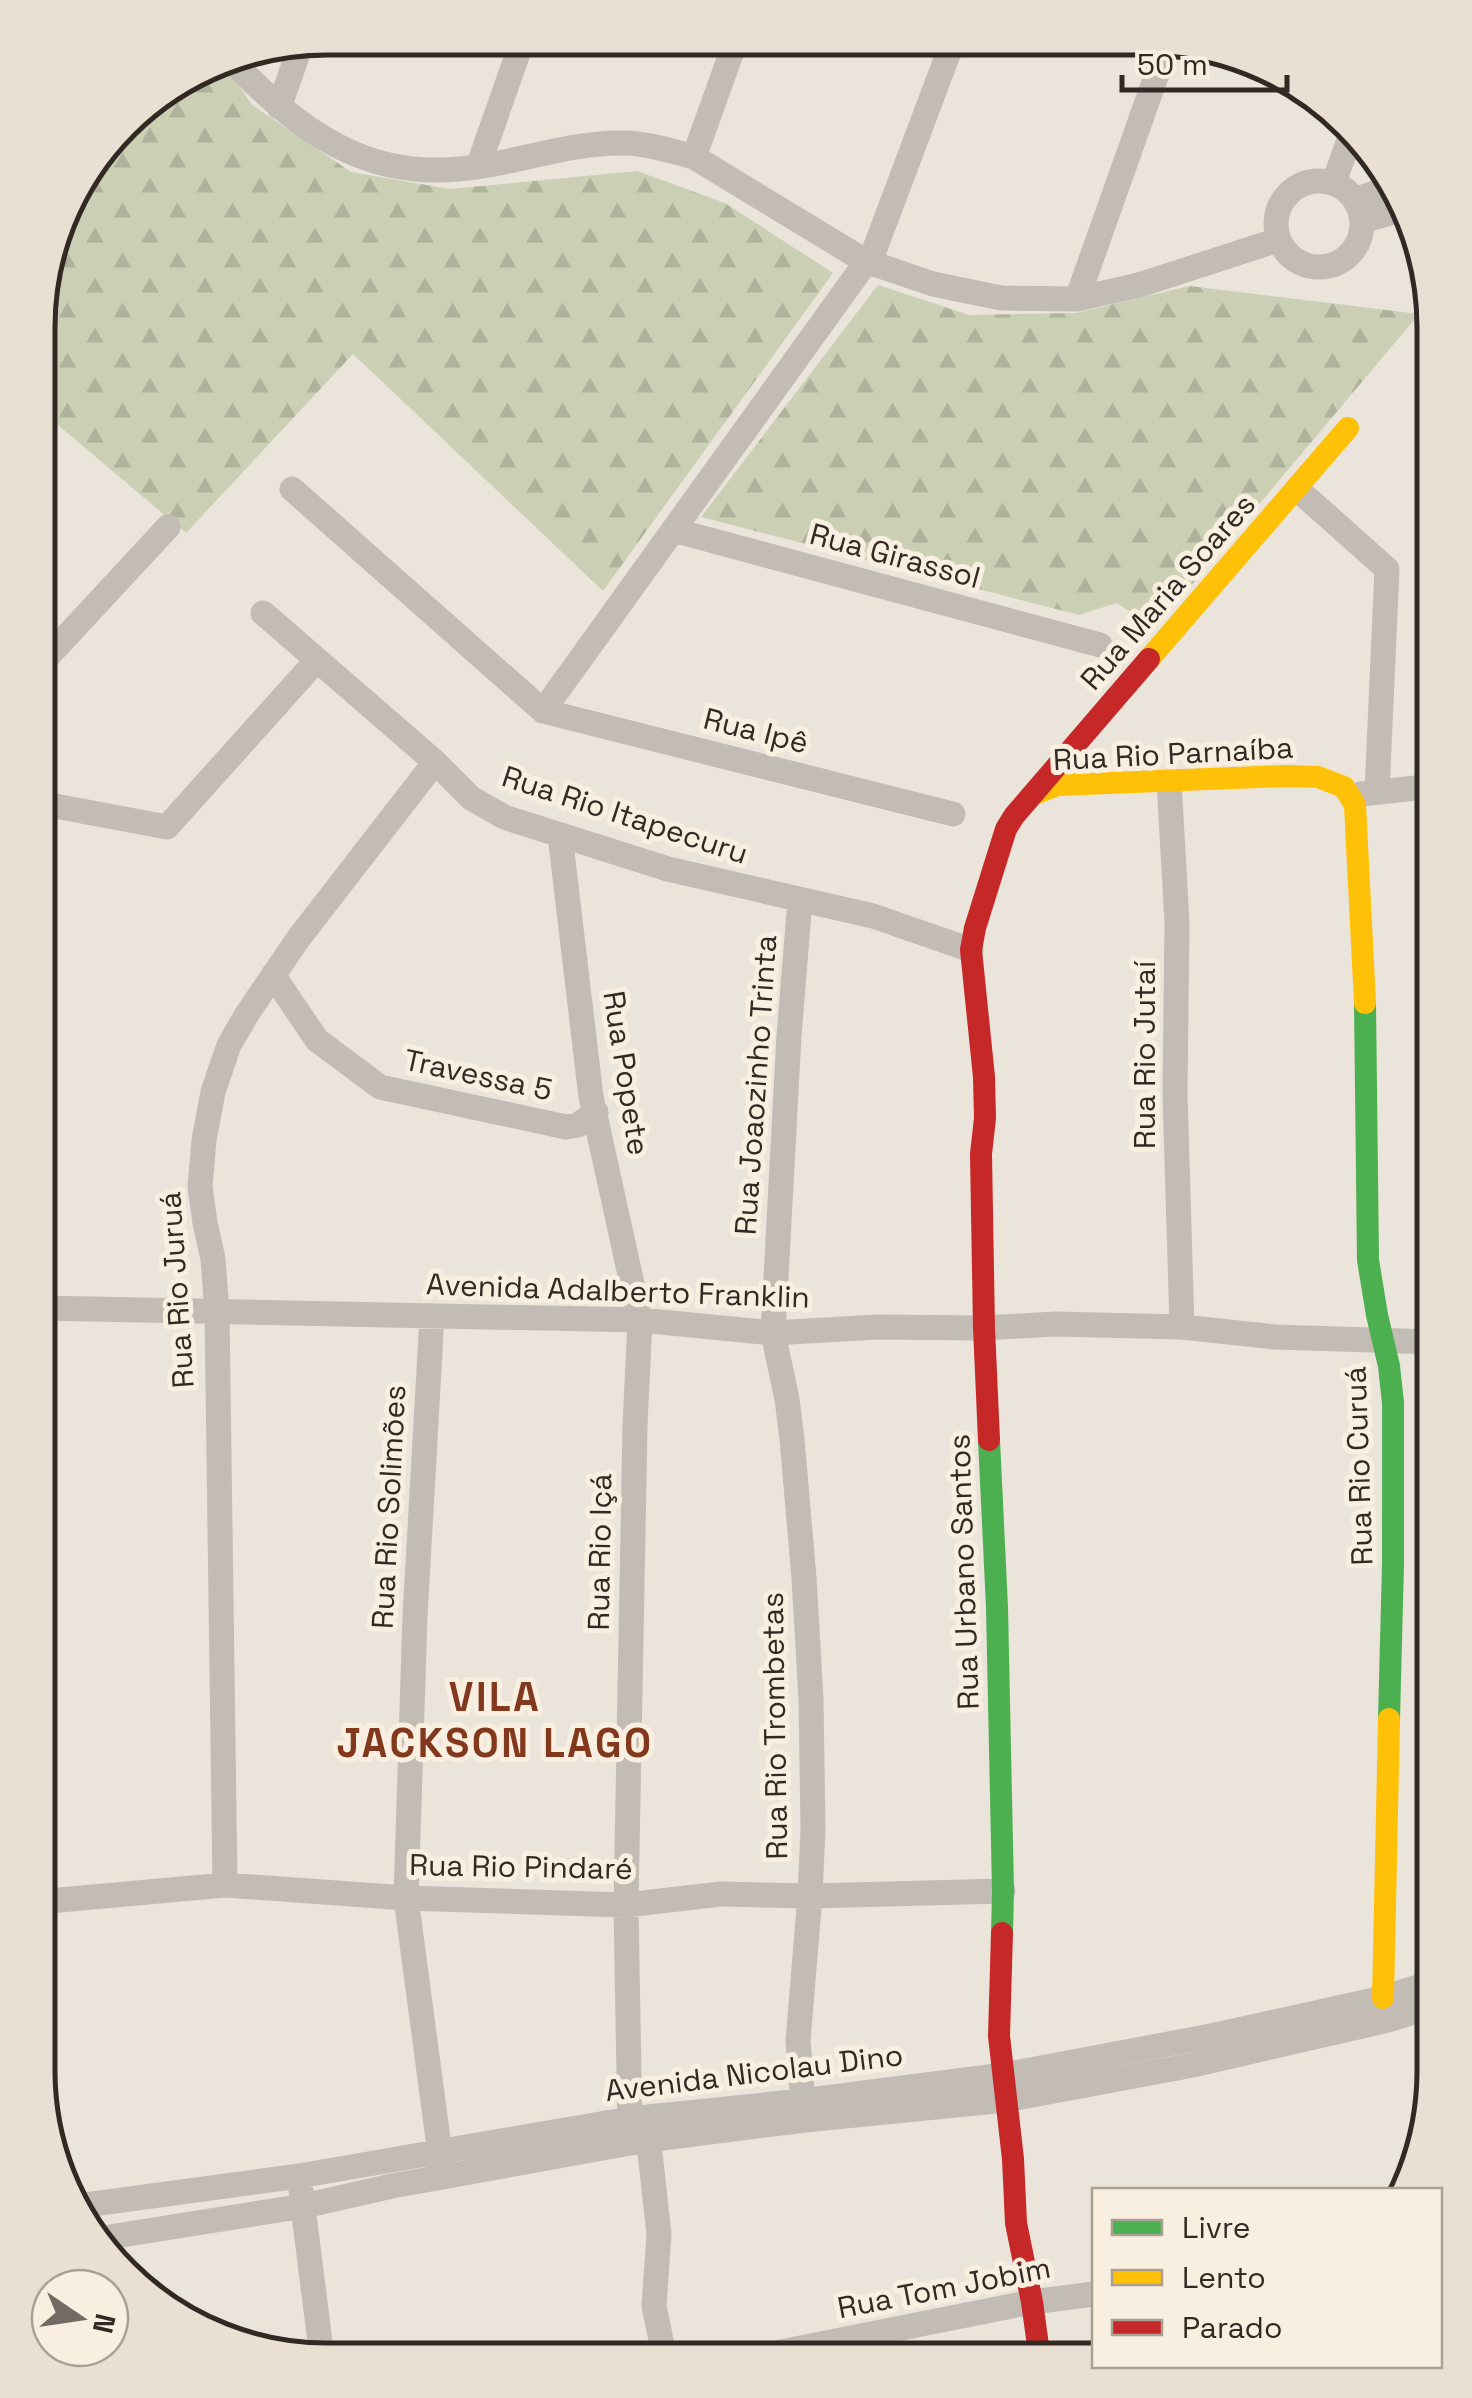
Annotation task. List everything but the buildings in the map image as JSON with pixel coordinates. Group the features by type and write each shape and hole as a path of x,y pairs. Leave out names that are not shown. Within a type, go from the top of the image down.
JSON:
{"street":[{"path":"478,167 517,55"},
{"path":"694,157 731,55"},
{"path":"292,489 543,710 874,251 947,55"},
{"path":"1077,299 1163,56"},
{"path":"279,106 297,57"},
{"path":"239,69 302,126 339,148 386,164 436,170 478,167 576,147 627,144 694,157 865,261 933,284 1001,298 1077,299 1139,285 1278,240"},
{"path":"1334,182 1347,146"},
{"path":"1308,181 1334,182 1348,190 1359,210 1358,244 1333,265 1301,264 1291,258 1278,240 1277,210 1284,197 1308,181"},
{"path":"1359,210 1382,193"},
{"path":"1359,210 1389,209"},
{"name":"Rua Maria Soares","path":"1034,794 1348,428"},
{"path":"1297,488 1387,569 1362,800 1417,789"},
{"path":"55,650 168,527"},
{"name":"Rua Girassol","path":"673,530 1100,645"},
{"name":"Rua Rio Itapecuru","path":"263,613 471,798 504,817 668,869 873,916 972,950"},
{"path":"55,806 167,826 317,660"},
{"name":"Rua Ipê","path":"543,710 953,814"},
{"name":"Rua Rio Juruá","path":"226,1885 217,1313 214,1259 200,1187 204,1140 213,1092 228,1045 273,975 435,762"},
{"name":"Rua Rio Parnaíba","path":"1034,794 1058,785 1286,776 1318,777 1344,787 1362,800"},
{"name":"Rua Rio Jutaí","path":"1169,782 1177,922 1175,1094 1182,1326"},
{"name":"Rua Urbano Santos","path":"1034,794 1006,829 975,928 972,950 984,1077 984,1328 997,1607 1003,1891 999,2036 1016,2222 1038,2343"},
{"name":"Rua Rio Curuá","path":"1362,800 1356,852 1365,973 1368,1260 1389,1366 1392,1403 1394,1547 1384,1998"},
{"name":"Rua Popete","path":"560,834 591,1097 640,1320"},
{"name":"Rua Joaozinho Trinta","path":"773,1333 800,900"},
{"name":"Travessa 5","path":"273,975 317,1040 380,1087 566,1127 578,1125 596,1112"},
{"name":"Avenida Adalberto Franklin","path":"55,1308 640,1320 773,1333 877,1327 1182,1326 1275,1337 1416,1342"},
{"name":"Rua Rio Solimões","path":"432,1317 415,1616 406,1898 444,2178"},
{"name":"Rua Rio Içá","path":"640,1320 626,1906 638,2130 659,2234 654,2306 662,2343"},
{"name":"Rua Rio Trombetas","path":"773,1333 787,1399 804,1578 810,1699 813,1829 798,2041 803,2110"},
{"name":"Rua Rio Pindaré","path":"55,1900 226,1885 406,1898 626,1906 721,1894 1003,1891"},
{"name":"Avenida Nicolau Dino","path":"1005,2087 1416,1988"},
{"name":"Avenida Nicolau Dino","path":"90,2205 202,2191 438,2152 1193,2065 1416,2011"},
{"name":"Avenida Nicolau Dino","path":"112,2237 304,2206 444,2178 638,2130"},
{"path":"299,2176 320,2343"},
{"name":"Rua Tom Jobim","path":"826,2343 1032,2302 1092,2294"}],"green space":[{"path":"230,73 252,105 351,172 450,189 637,171 725,203 833,273 603,591 353,354 186,533 55,423 57,292 76,223 91,191 123,148 176,101"},
{"path":"878,285 969,315 1076,313 1189,286 1416,314 1156,627 1116,603 1079,615 701,517"}],"traffic: fast":[{"path":"1365,1003 1368,1260 1393,1403 1389,1719"},
{"path":"989,1440 997,1607 1002,1933"}],"traffic: slow":[{"path":"1149,659 1348,428"},
{"path":"1034,794 1058,785 1286,776 1318,777 1344,787 1355,805 1365,1003"},
{"path":"1383,1998 1389,1719"}],"traffic: jam":[{"path":"989,1440 981,1154 984,1077 971,950 975,928 1006,829 1014,816 1149,659"},
{"path":"1002,1933 999,2036 1016,2223 1038,2343"}],"district":[{"name":"VILA JACKSON LAGO","path":"495,1720"}]}
